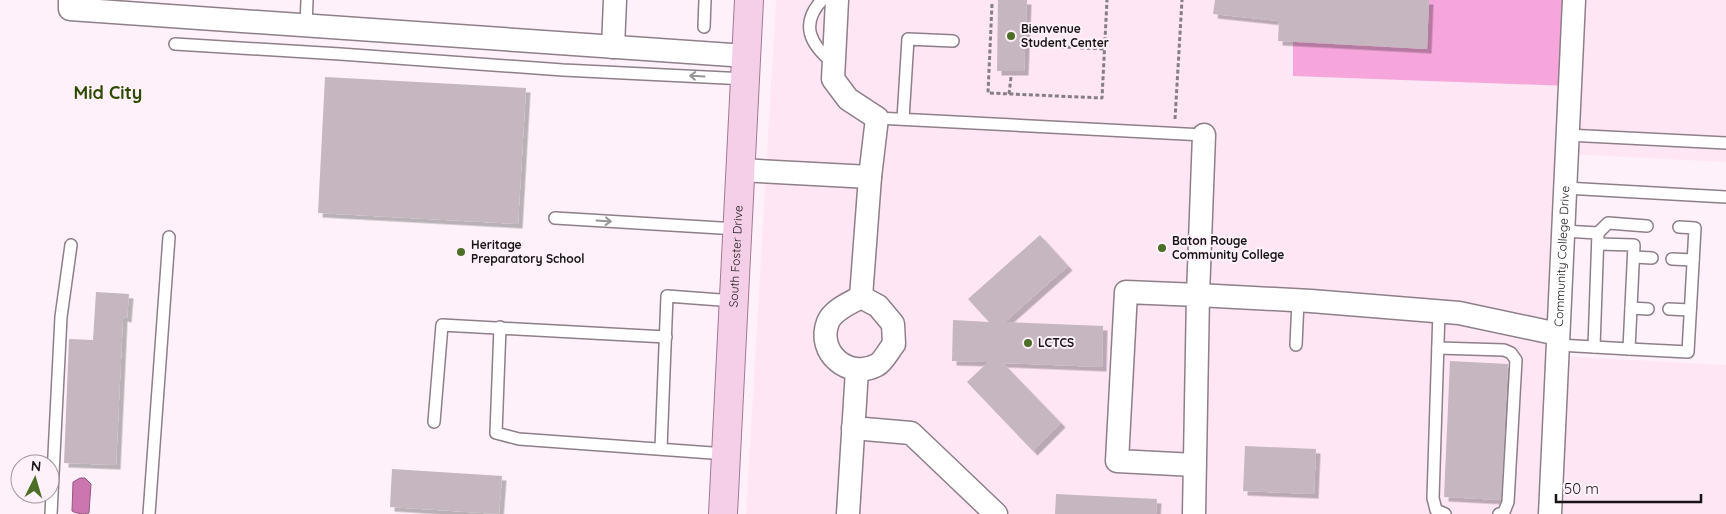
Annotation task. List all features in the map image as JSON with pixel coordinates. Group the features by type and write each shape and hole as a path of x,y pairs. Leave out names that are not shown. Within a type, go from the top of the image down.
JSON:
{"main road":[{"name":"South Foster Drive","path":"723,514 749,0"}],"street":[{"path":"70,0 70,8 219,9 306,25 613,47 746,68"},
{"path":"613,47 616,0"},
{"path":"838,0 833,80 848,100 877,118 870,177 861,297"},
{"name":"Community College Drive","path":"1550,514 1574,0"},
{"path":"1194,514 1198,295 1204,135"},
{"path":"740,170 870,177"},
{"path":"1195,465 1117,460 1126,292 1298,301 1459,313 1558,340"},
{"path":"861,297 878,306 893,324 894,344 878,365 857,370 836,361 825,342 828,321 842,307 861,297"},
{"path":"848,514 857,370"},
{"path":"853,428 911,433 996,514"}],"lane":[{"path":"306,25 307,0"},
{"path":"704,27 705,0"},
{"path":"822,0 817,5 810,22 810,37 820,52 834,64"},
{"path":"903,120 908,39 953,41"},
{"path":"175,44 563,70 746,68"},
{"path":"877,118 1204,135"},
{"path":"1568,135 1726,143"},
{"path":"1565,188 1726,197"},
{"path":"555,218 737,229"},
{"path":"1594,347 1598,238 1608,223 1647,226"},
{"path":"1558,340 1594,347 1688,352 1695,228 1678,227"},
{"path":"1563,231 1634,245 1629,349"},
{"path":"148,514 169,237"},
{"path":"51,514 61,317 71,244"},
{"path":"1634,257 1652,258"},
{"path":"1672,259 1693,260"},
{"path":"660,448 667,296 734,300"},
{"path":"1296,345 1298,301"},
{"path":"1631,308 1648,309"},
{"path":"1669,310 1690,310"},
{"path":"1439,311 1433,498 1436,510 1445,514"},
{"path":"434,422 442,325 666,337"},
{"path":"500,327 496,433 518,439 726,454"},
{"path":"1438,348 1504,350 1511,353 1516,360 1508,502 1504,512 1499,514"}],"path":[{"path":"992,4 988,93 1102,98 1107,0"},
{"path":"1175,121 1182,0"},
{"path":"1028,44 1104,49"},
{"path":"1009,94 1011,77"}],"shaded area":[{"name":"Baton Rouge Community College","path":"776,0 1726,0 1726,162 1567,154 1558,356 1726,365 1726,514 746,514"},
{"path":"1429,0 1574,0 1570,86 1293,76 1293,41 1427,49"},
{"path":"80,478 85,478 91,484 89,513 80,514 72,511 73,482"}],"building":[{"name":"Bienvenue Student Center","path":"998,0 1027,0 1024,71 997,71"},
{"path":"1215,0 1429,0 1427,49 1278,41 1279,21 1213,14"},
{"path":"325,77 526,88 518,224 318,213"},
{"name":"LCTCS","path":"1040,235 1068,266 1005,322 1103,326 1102,367 1003,363 1061,423 1033,451 967,382 988,362 952,361 953,320 989,322 968,299"},
{"path":"96,292 129,294 127,318 123,317 116,465 64,463 69,339 93,340"},
{"path":"1450,361 1508,364 1501,500 1444,497"},
{"path":"1245,446 1316,449 1314,494 1243,491"},
{"path":"392,469 502,476 499,514 390,507"},
{"path":"1056,494 1157,499 1156,514 1055,514"}],"place":[{"name":"Bienvenue Student Center","path":"1011,36"},
{"name":"Baton Rouge Community College","path":"1162,248"},
{"name":"Heritage Preparatory School","path":"461,252"},
{"name":"LCTCS","path":"1028,343"}],"district":[{"name":"Mid City","path":"108,93"}]}
